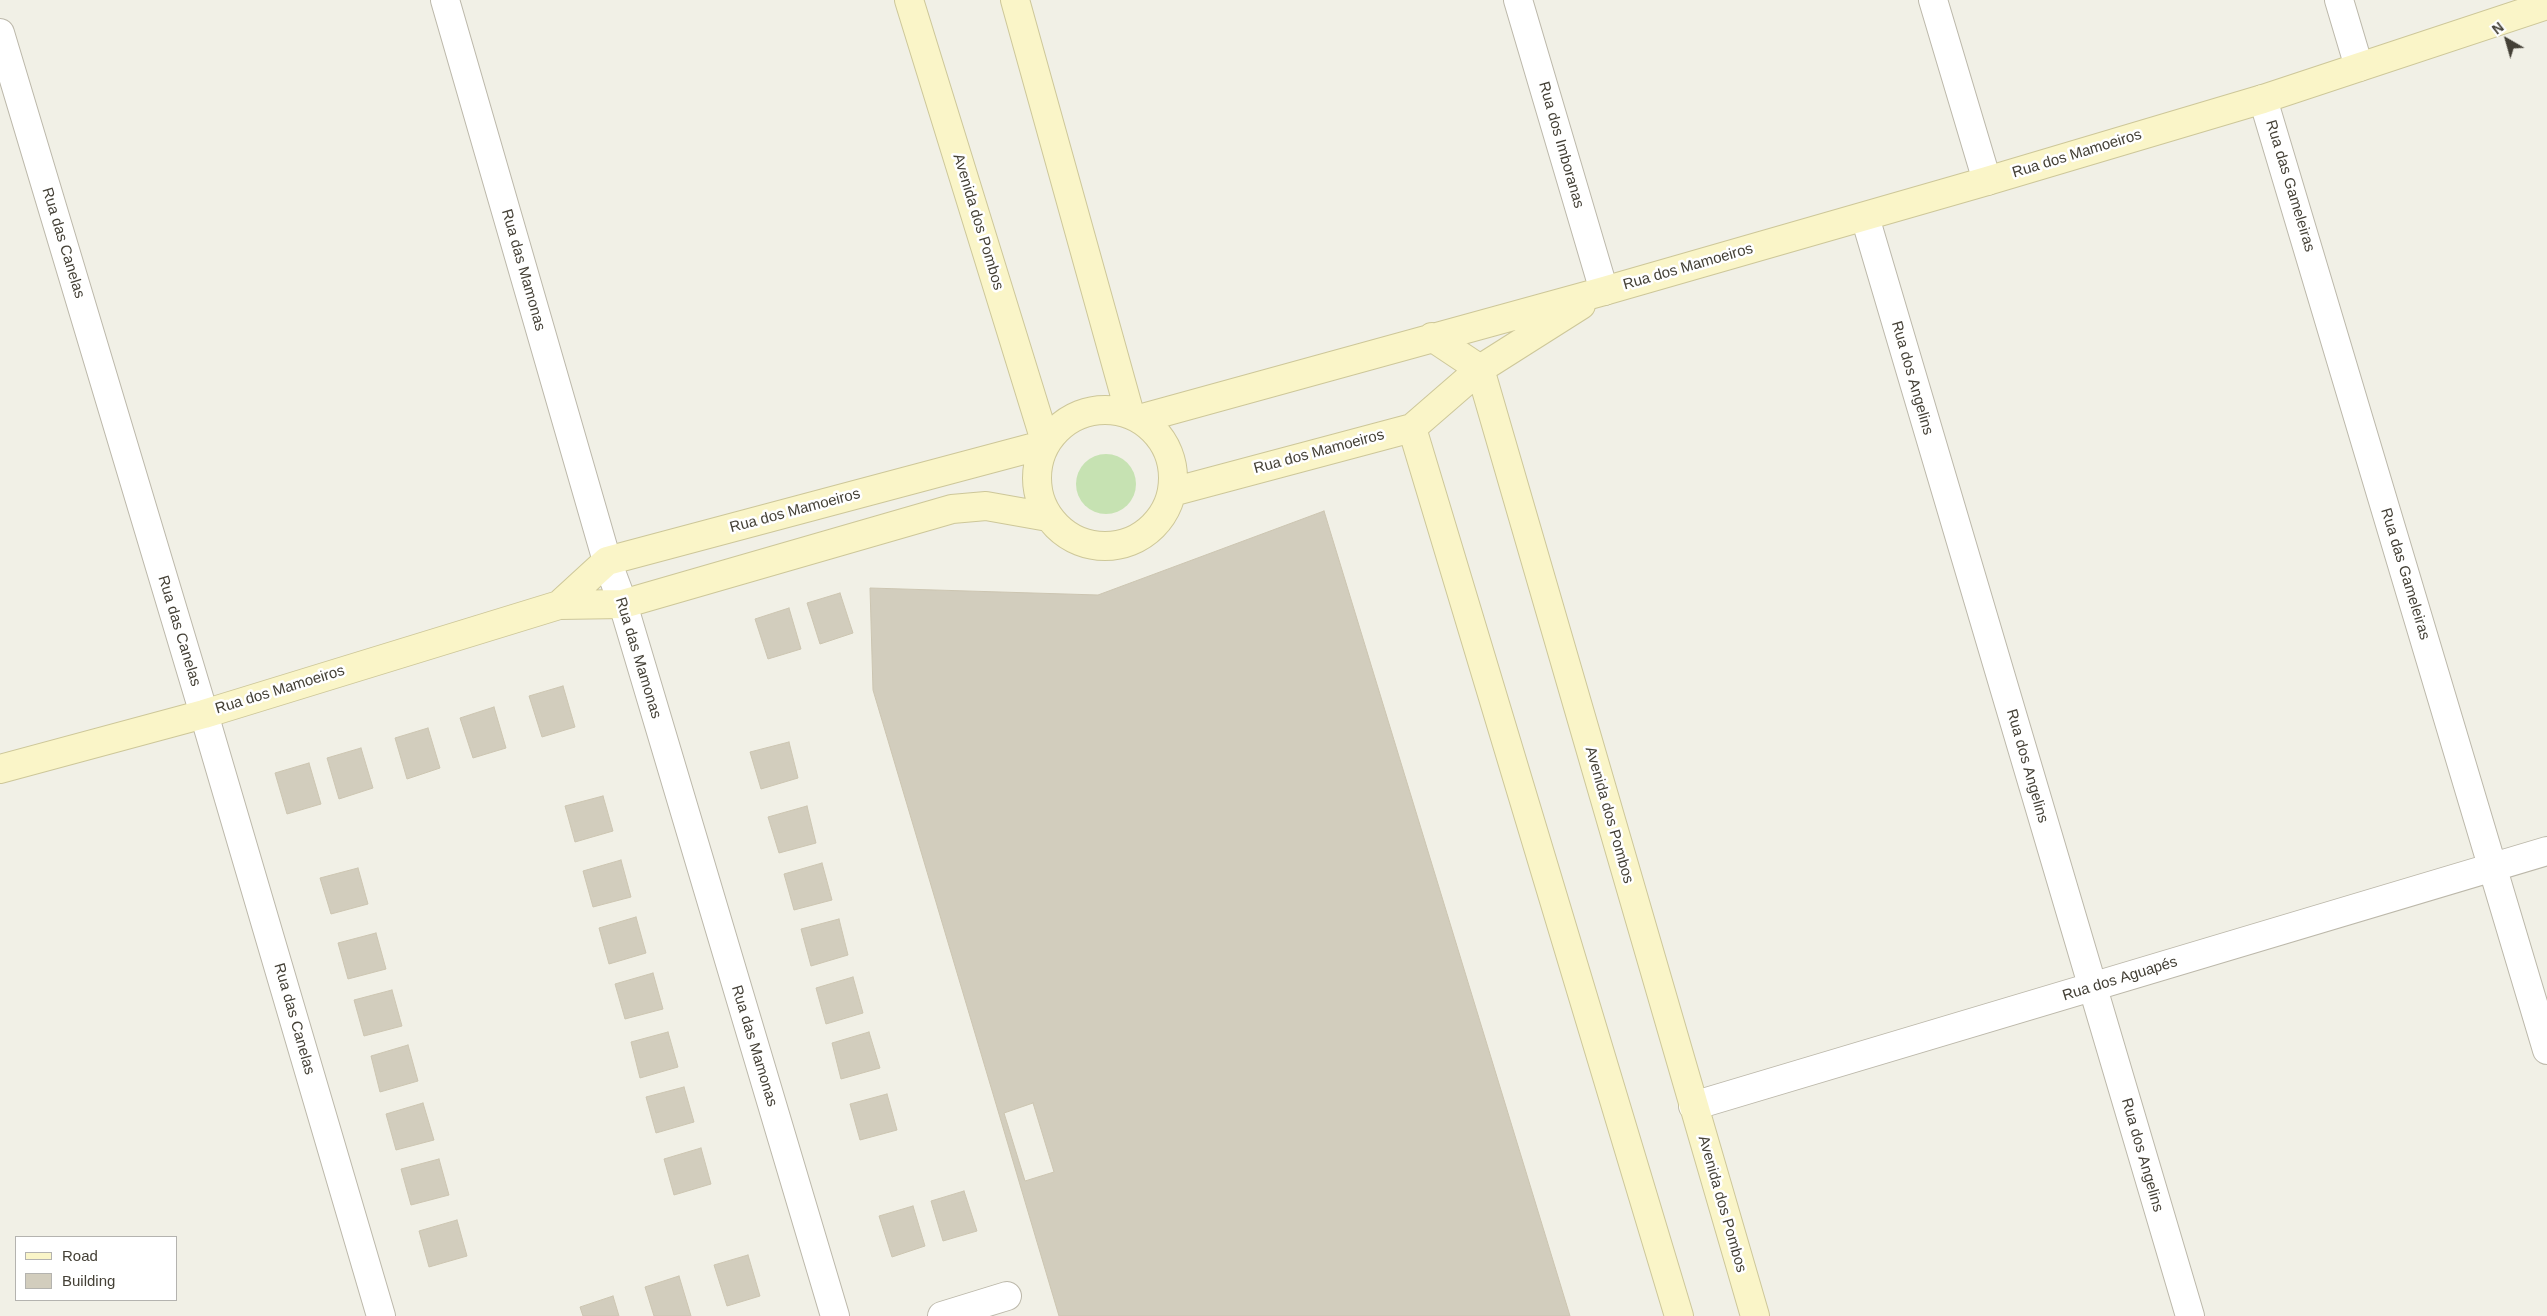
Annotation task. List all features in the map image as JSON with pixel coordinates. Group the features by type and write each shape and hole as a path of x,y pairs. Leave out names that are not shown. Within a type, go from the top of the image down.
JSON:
{"street":[{"name":"Rua das Mamonas","path":"445,0 607,561 622,604 835,1316"},
{"name":"Avenida dos Pombos","path":"909,0 1046,444"},
{"path":"1016,0 1135,417"},
{"name":"Rua dos Imboranas","path":"1518,0 1604,291"},
{"path":"1933,0 1986,181"},
{"path":"2339,0 2359,67"},
{"name":"Rua dos Mamoeiros","path":"1135,417 1604,291 1865,217 2264,99 2547,5"},
{"name":"Rua das Canelas","path":"0,33 204,714 381,1316"},
{"name":"Rua das Gameleiras","path":"2264,99 2547,1050"},
{"name":"Rua dos Angelins","path":"1865,217 2190,1316"},
{"name":"Rua dos Mamoeiros","path":"1172,492 1412,428 1480,369 1604,291"},
{"path":"1432,337 1480,369"},
{"name":"Avenida dos Pombos","path":"1480,369 1755,1316"},
{"path":"1109,409 1135,417 1149,425 1163,441 1172,460 1174,482 1169,503 1158,521 1142,536 1123,545 1102,547 1081,543 1062,533 1048,517 1038,497 1036,476 1040,454 1052,435 1068,420 1088,411 1109,409"},
{"path":"1412,428 1679,1316"},
{"name":"Rua dos Mamoeiros","path":"559,604 607,561 1046,444"},
{"name":"Rua dos Mamoeiros","path":"0,769 204,714 559,604 622,604 952,509 986,506 1048,517"},
{"name":"Rua dos Aguapés","path":"1693,1106 2547,851"},
{"path":"942,1316 1006,1296"}],"green space":[{"path":"1106,454 1122,459 1127,463 1131,468 1136,484 1131,500 1127,505 1122,509 1106,514 1090,509 1085,505 1081,500 1076,484 1081,468 1085,463 1090,459"}],"building":[{"path":"1324,511 1570,1316 1059,1316 873,690 870,588 1098,595"},
{"path":"840,593 853,633 820,644 807,603"},
{"path":"789,608 801,649 768,659 755,619"},
{"path":"563,686 575,727 542,737 529,696"},
{"path":"494,707 506,748 473,758 460,718"},
{"path":"428,728 440,768 407,779 395,738"},
{"path":"789,742 798,778 761,789 750,752"},
{"path":"361,748 373,788 339,799 327,758"},
{"path":"309,763 321,804 287,814 275,773"},
{"path":"603,796 613,831 575,842 565,806"},
{"path":"807,806 816,843 779,853 768,817"},
{"path":"621,860 631,897 593,907 583,871"},
{"path":"822,863 832,900 794,910 784,874"},
{"path":"358,868 368,904 331,914 320,878"},
{"path":"636,917 646,953 609,964 599,928"},
{"path":"839,919 848,955 811,966 801,929"},
{"path":"376,933 386,969 348,979 338,943"},
{"path":"653,973 663,1009 625,1019 615,984"},
{"path":"853,977 863,1013 826,1024 816,988"},
{"path":"392,990 402,1026 364,1036 354,1000"},
{"path":"668,1032 678,1067 640,1078 631,1042"},
{"path":"869,1032 880,1068 841,1079 832,1043"},
{"path":"408,1045 418,1081 380,1092 371,1056"},
{"path":"684,1087 694,1122 656,1133 646,1097"},
{"path":"887,1094 897,1130 860,1140 850,1104"},
{"path":"423,1103 434,1140 396,1150 386,1114"},
{"path":"1033,1103 1054,1172 1025,1181 1004,1113"},
{"path":"701,1148 711,1184 674,1195 664,1159"},
{"path":"439,1159 449,1195 411,1205 401,1169"},
{"path":"964,1191 977,1231 943,1241 931,1201"},
{"path":"913,1206 925,1246 892,1257 879,1216"},
{"path":"457,1220 467,1256 429,1267 419,1231"},
{"path":"748,1255 760,1296 727,1306 714,1265"},
{"path":"679,1276 691,1316 654,1316 645,1287"},
{"path":"613,1296 619,1316 583,1316 580,1307"}]}
